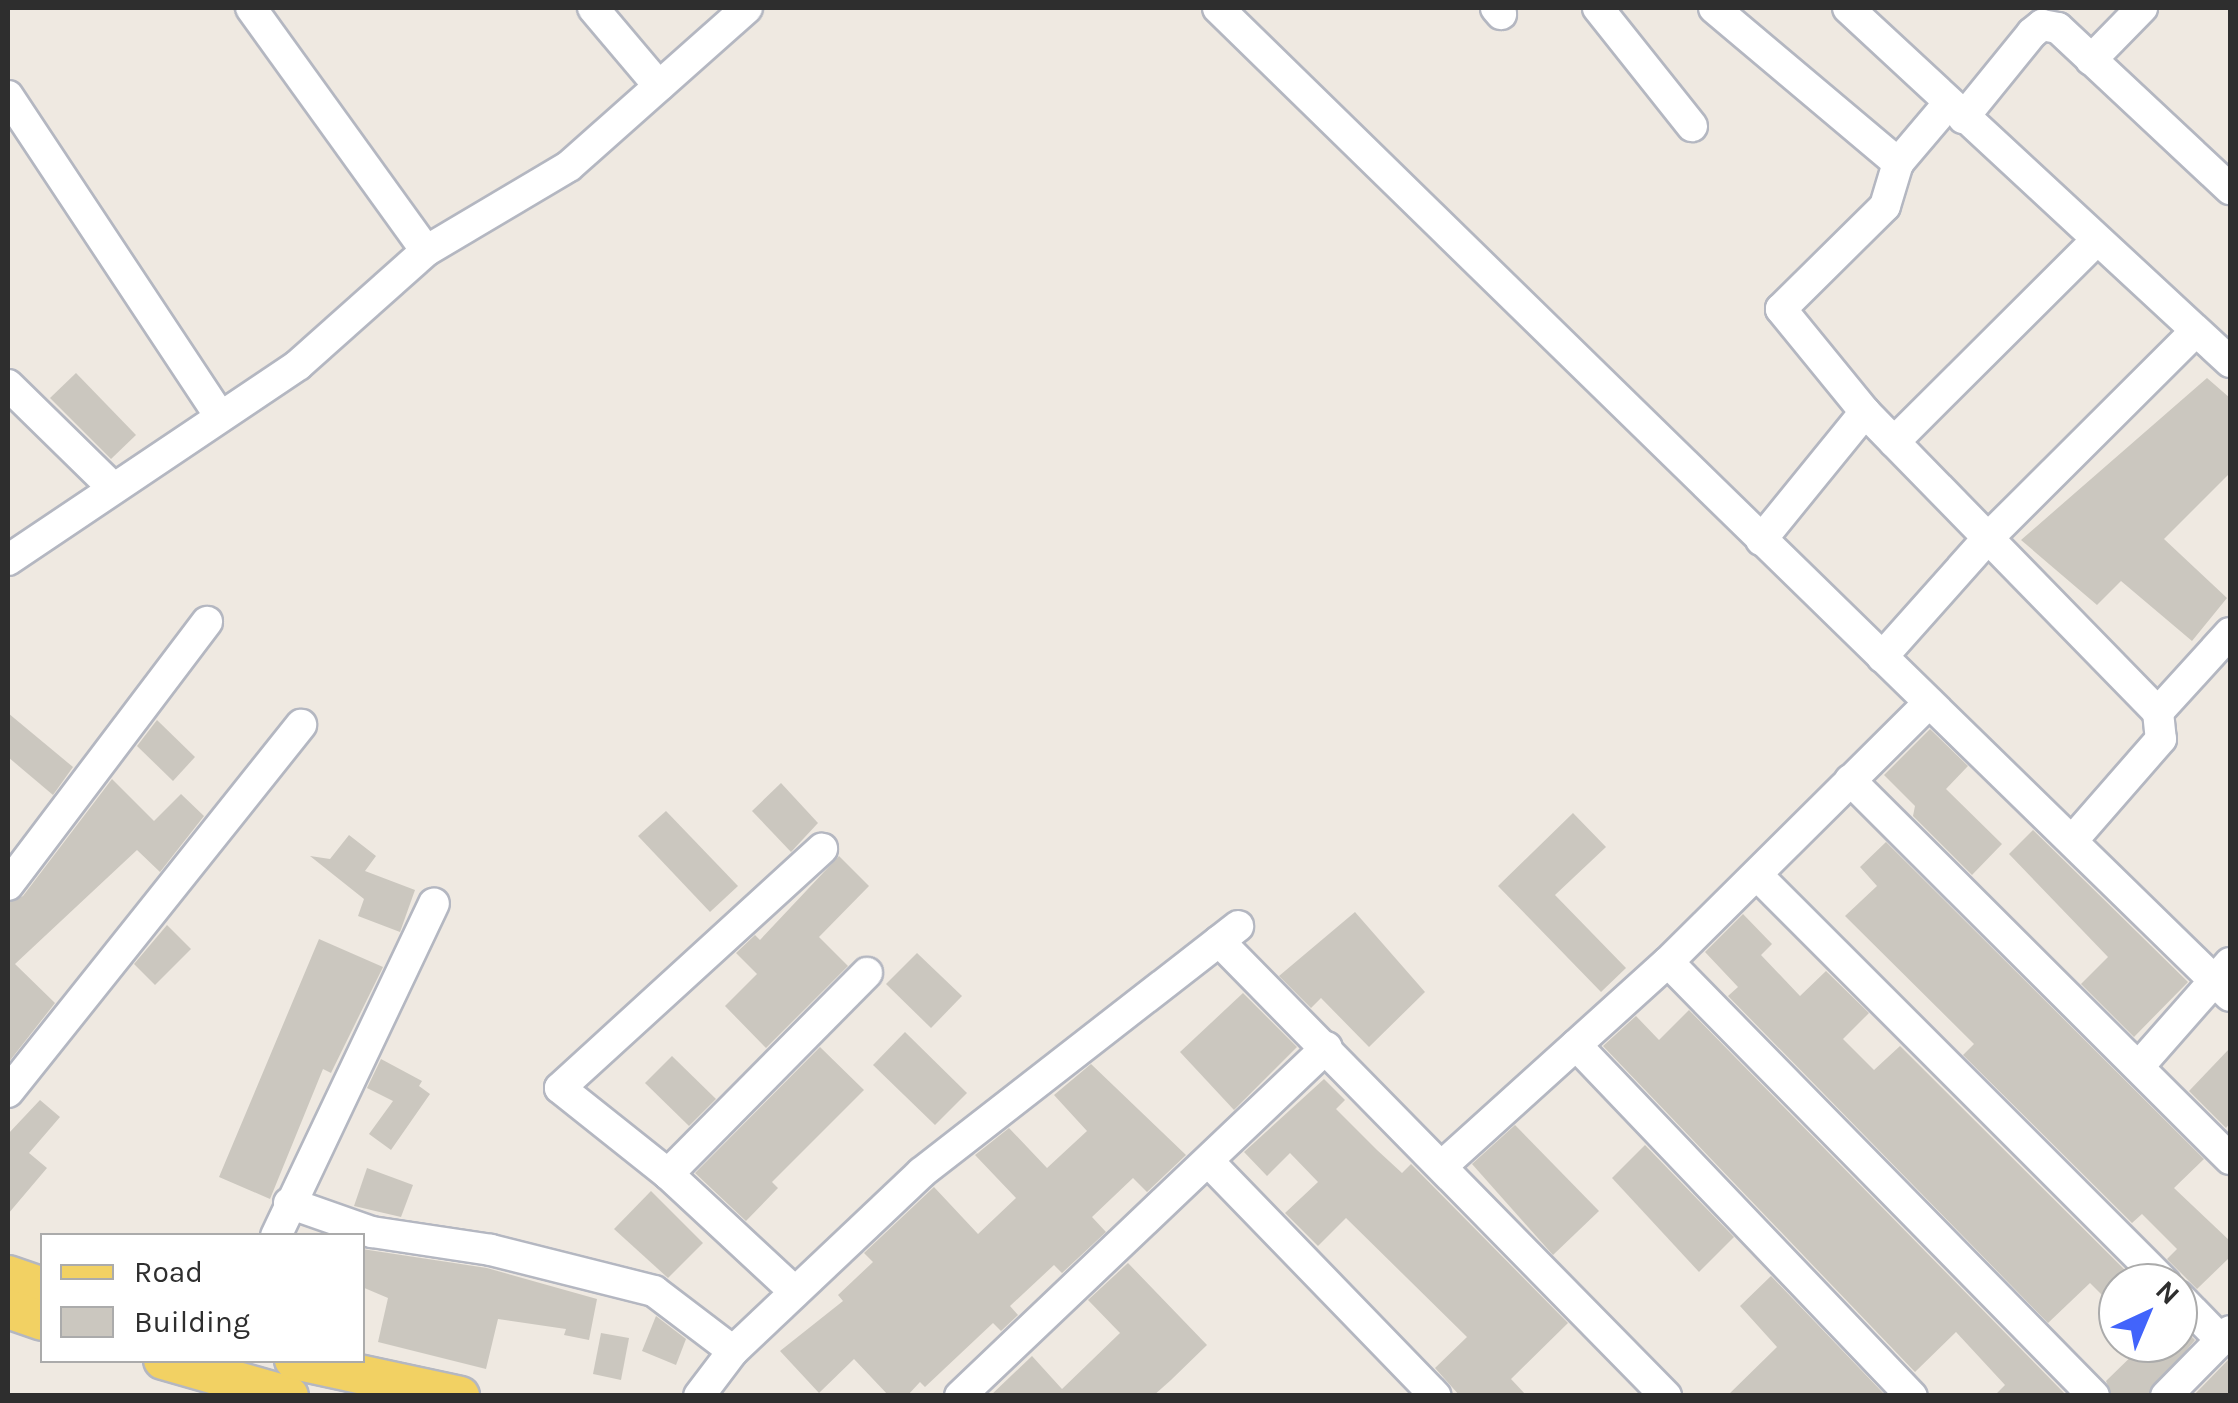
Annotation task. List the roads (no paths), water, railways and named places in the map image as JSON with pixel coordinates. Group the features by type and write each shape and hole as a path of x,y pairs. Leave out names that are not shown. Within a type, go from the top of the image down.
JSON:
{"main road":[{"path":"8,1276 40,1286"},
{"path":"8,1308 40,1319"},
{"path":"174,1363 289,1396"},
{"path":"308,1363 460,1396"}],"street":[{"path":"251,8 426,252"},
{"path":"593,8 659,86"},
{"path":"8,560 111,486 298,365 426,252 569,166 747,8"},
{"path":"1218,8 2072,842 2225,979 2140,1065"},
{"path":"1598,8 1692,126"},
{"path":"1714,8 1898,163"},
{"path":"1848,8 2230,362"},
{"path":"2091,60 2142,8"},
{"path":"2072,842 2161,739 2158,712 1864,412 1781,308 1884,206 1898,163 2042,24 2058,28 2230,188"},
{"path":"8,96 220,416"},
{"path":"1894,442 2097,240"},
{"path":"1882,656 1988,538 2196,330"},
{"path":"9,388 111,486"},
{"path":"1762,540 1864,412"},
{"path":"8,885 207,622"},
{"path":"2158,712 2230,633"},
{"path":"1442,1166 1668,962 1929,703"},
{"path":"8,1092 301,726"},
{"path":"1850,780 2230,1159"},
{"path":"794,1290 668,1174 560,1088 822,848"},
{"path":"1758,876 2145,1263"},
{"path":"277,1233 434,904"},
{"path":"698,1396 733,1351 794,1290 921,1173 1229,934 1327,1047 1666,1396"},
{"path":"1668,962 2094,1396"},
{"path":"668,1174 867,974"},
{"path":"1576,1045 1912,1396"},
{"path":"960,1396 1327,1047"},
{"path":"1208,1162 1436,1396"},
{"path":"290,1203 372,1232 619,1278 675,1302 733,1351"},
{"path":"2166,1396 2226,1336 2198,1313"}]}
